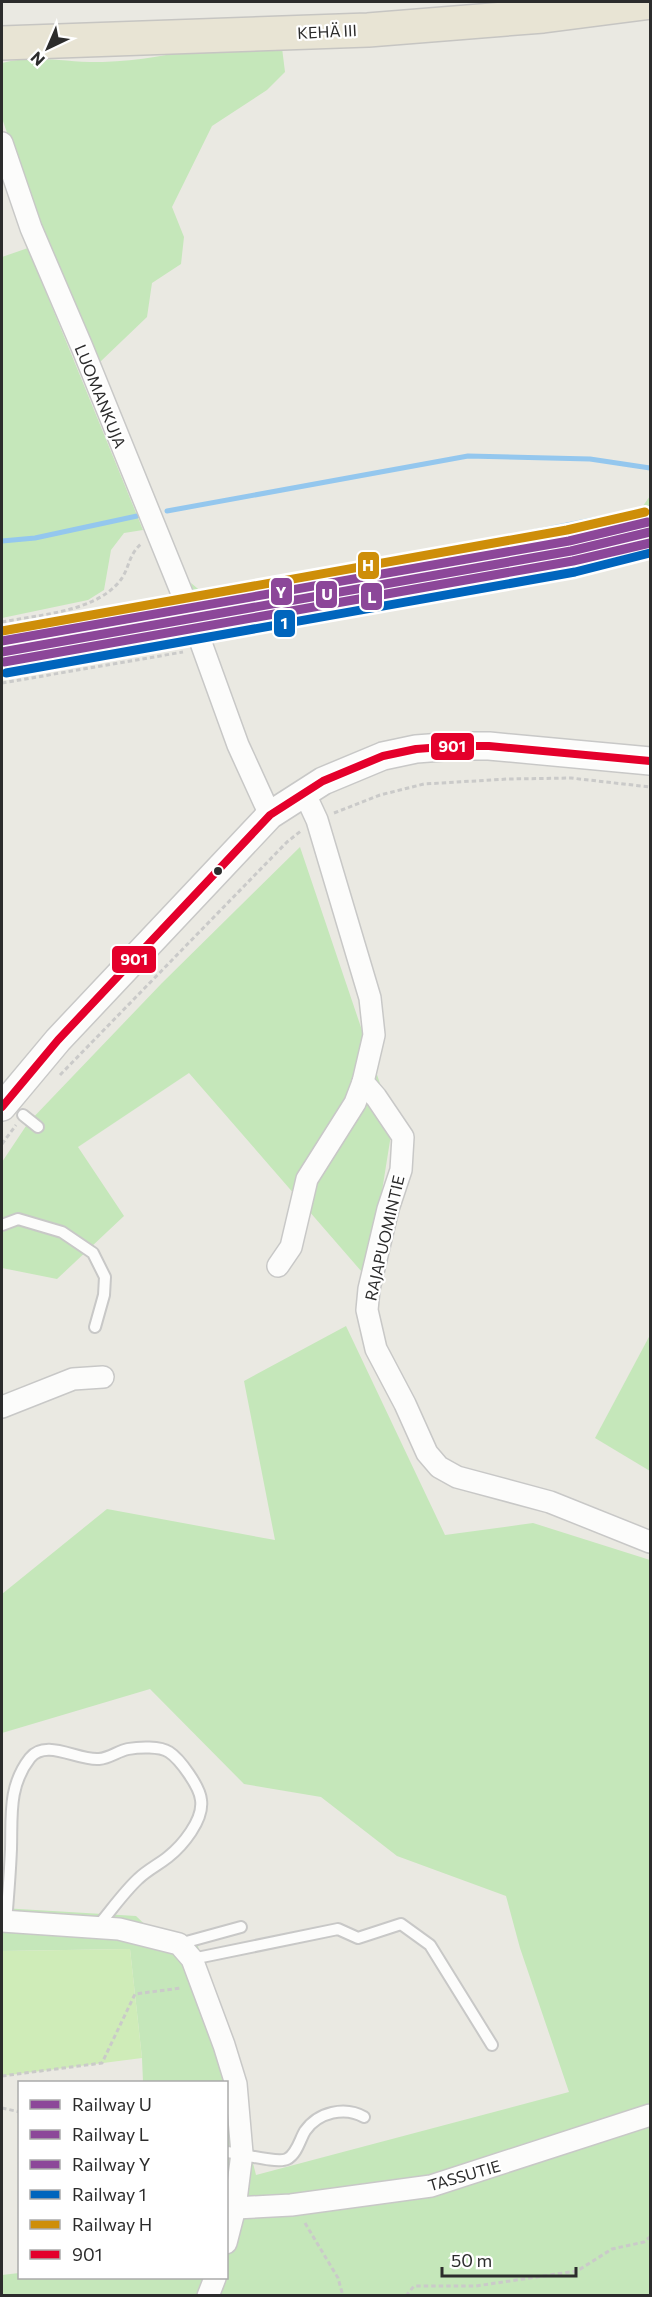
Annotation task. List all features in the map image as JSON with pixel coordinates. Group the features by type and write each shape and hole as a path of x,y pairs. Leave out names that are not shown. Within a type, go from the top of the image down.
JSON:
{"highway":[{"name":"KEHÄ III","path":"2,43 368,30 543,16 651,2"}],"street":[{"name":"LUOMANKUJA","path":"2,143 31,228 82,347 204,648 238,745 270,814"},
{"path":"12,1111 58,1040 270,814 304,792 351,768 383,756 416,749 489,746 651,761"},
{"path":"278,1266 291,1247 307,1179 355,1103 363,1082 374,1035 370,998 317,820 304,792"},
{"name":"RAJAPUOMINTIE","path":"363,1082 403,1137 401,1170 388,1209 374,1266 367,1310 376,1349 428,1453 439,1467 457,1477 550,1502 651,1542"},
{"path":"2,1407 73,1379 103,1377"},
{"path":"4,1922 119,1929 185,1951 201,1985 236,2084 235,2208 228,2235"},
{"name":"TASSUTIE","path":"235,2208 291,2205 431,2186 651,2115"},
{"path":"208,2295 214,2279"}],"lane":[{"path":"12,1111 38,1127"},
{"path":"2,1225 18,1219 62,1232 93,1253 105,1277 104,1295 95,1328"},
{"path":"4,1922 11,1848 11,1808 19,1779 36,1751 45,1749 69,1753 81,1758 98,1759 112,1757 127,1749 156,1748 168,1751 181,1764 202,1801 198,1820 170,1855 138,1878 97,1928"},
{"path":"185,1951 338,1929 358,1938 401,1924 430,1945 492,2045"},
{"path":"185,1951 241,1927"},
{"path":"234,2153 279,2160 288,2158 295,2152 306,2130 321,2117 344,2110 356,2112 364,2117"}],"path":[{"path":"2,622 89,604 110,591 121,580 133,551 157,536"},
{"path":"2,683 204,648"},
{"path":"55,1081 94,1038 287,842 317,820 380,795 424,784 571,778 651,787"},
{"path":"2,1144 12,1111"},
{"path":"2,2076 102,2063 135,1994 201,1985"},
{"path":"2,2108 18,2112"},
{"path":"291,2205 311,2232 338,2278 343,2295"},
{"path":"406,2295 414,2286 476,2286 577,2271 612,2249 644,2242 651,2237"}],"green space":[{"path":"209,47 282,48 285,72 267,90 212,126 172,207 184,237 181,264 152,283 147,317 100,362 32,207 2,118 2,63 28,59 116,61 156,57"},
{"path":"28,248 143,530 124,533 111,550 104,590 88,600 2,618 2,257"},
{"path":"650,496 650,523 415,573 198,615 191,583 209,598 640,510"},
{"path":"300,847 393,1122 368,1279 189,1073 78,1147 124,1216 57,1279 2,1268 2,1162 28,1123 162,983"},
{"path":"346,1326 445,1535 533,1523 650,1560 650,2295 2,2296 2,2275 18,2273 18,2279 228,2279 228,2081 143,2081 130,1949 2,1951 2,1908 136,1916 158,1937 198,1946 256,2175 569,2092 520,1948 506,1896 397,1856 321,1797 244,1784 150,1689 2,1733 2,1594 107,1509 275,1540 244,1381"},
{"path":"650,1335 650,1471 595,1438"},
{"path":"130,1949 142,2058 2,2076 2,1951"}],"waterway":[{"path":"167,511 468,456 590,459 650,468"},
{"path":"209,598 650,508"},
{"path":"2,541 35,538 137,516"}],"rail line":[{"name":"H","path":"2,631 567,530 645,512"},
{"name":"Y","path":"2,641 569,541 648,522"},
{"name":"U","path":"2,652 571,551 650,532"},
{"name":"L","path":"4,662 573,561 650,543"},
{"name":"1","path":"6,673 575,572 650,553"}],"transit line":[{"name":"901","path":"2,1107 58,1040 270,815 323,781 383,756 416,749 456,746 489,746 650,761"}]}
